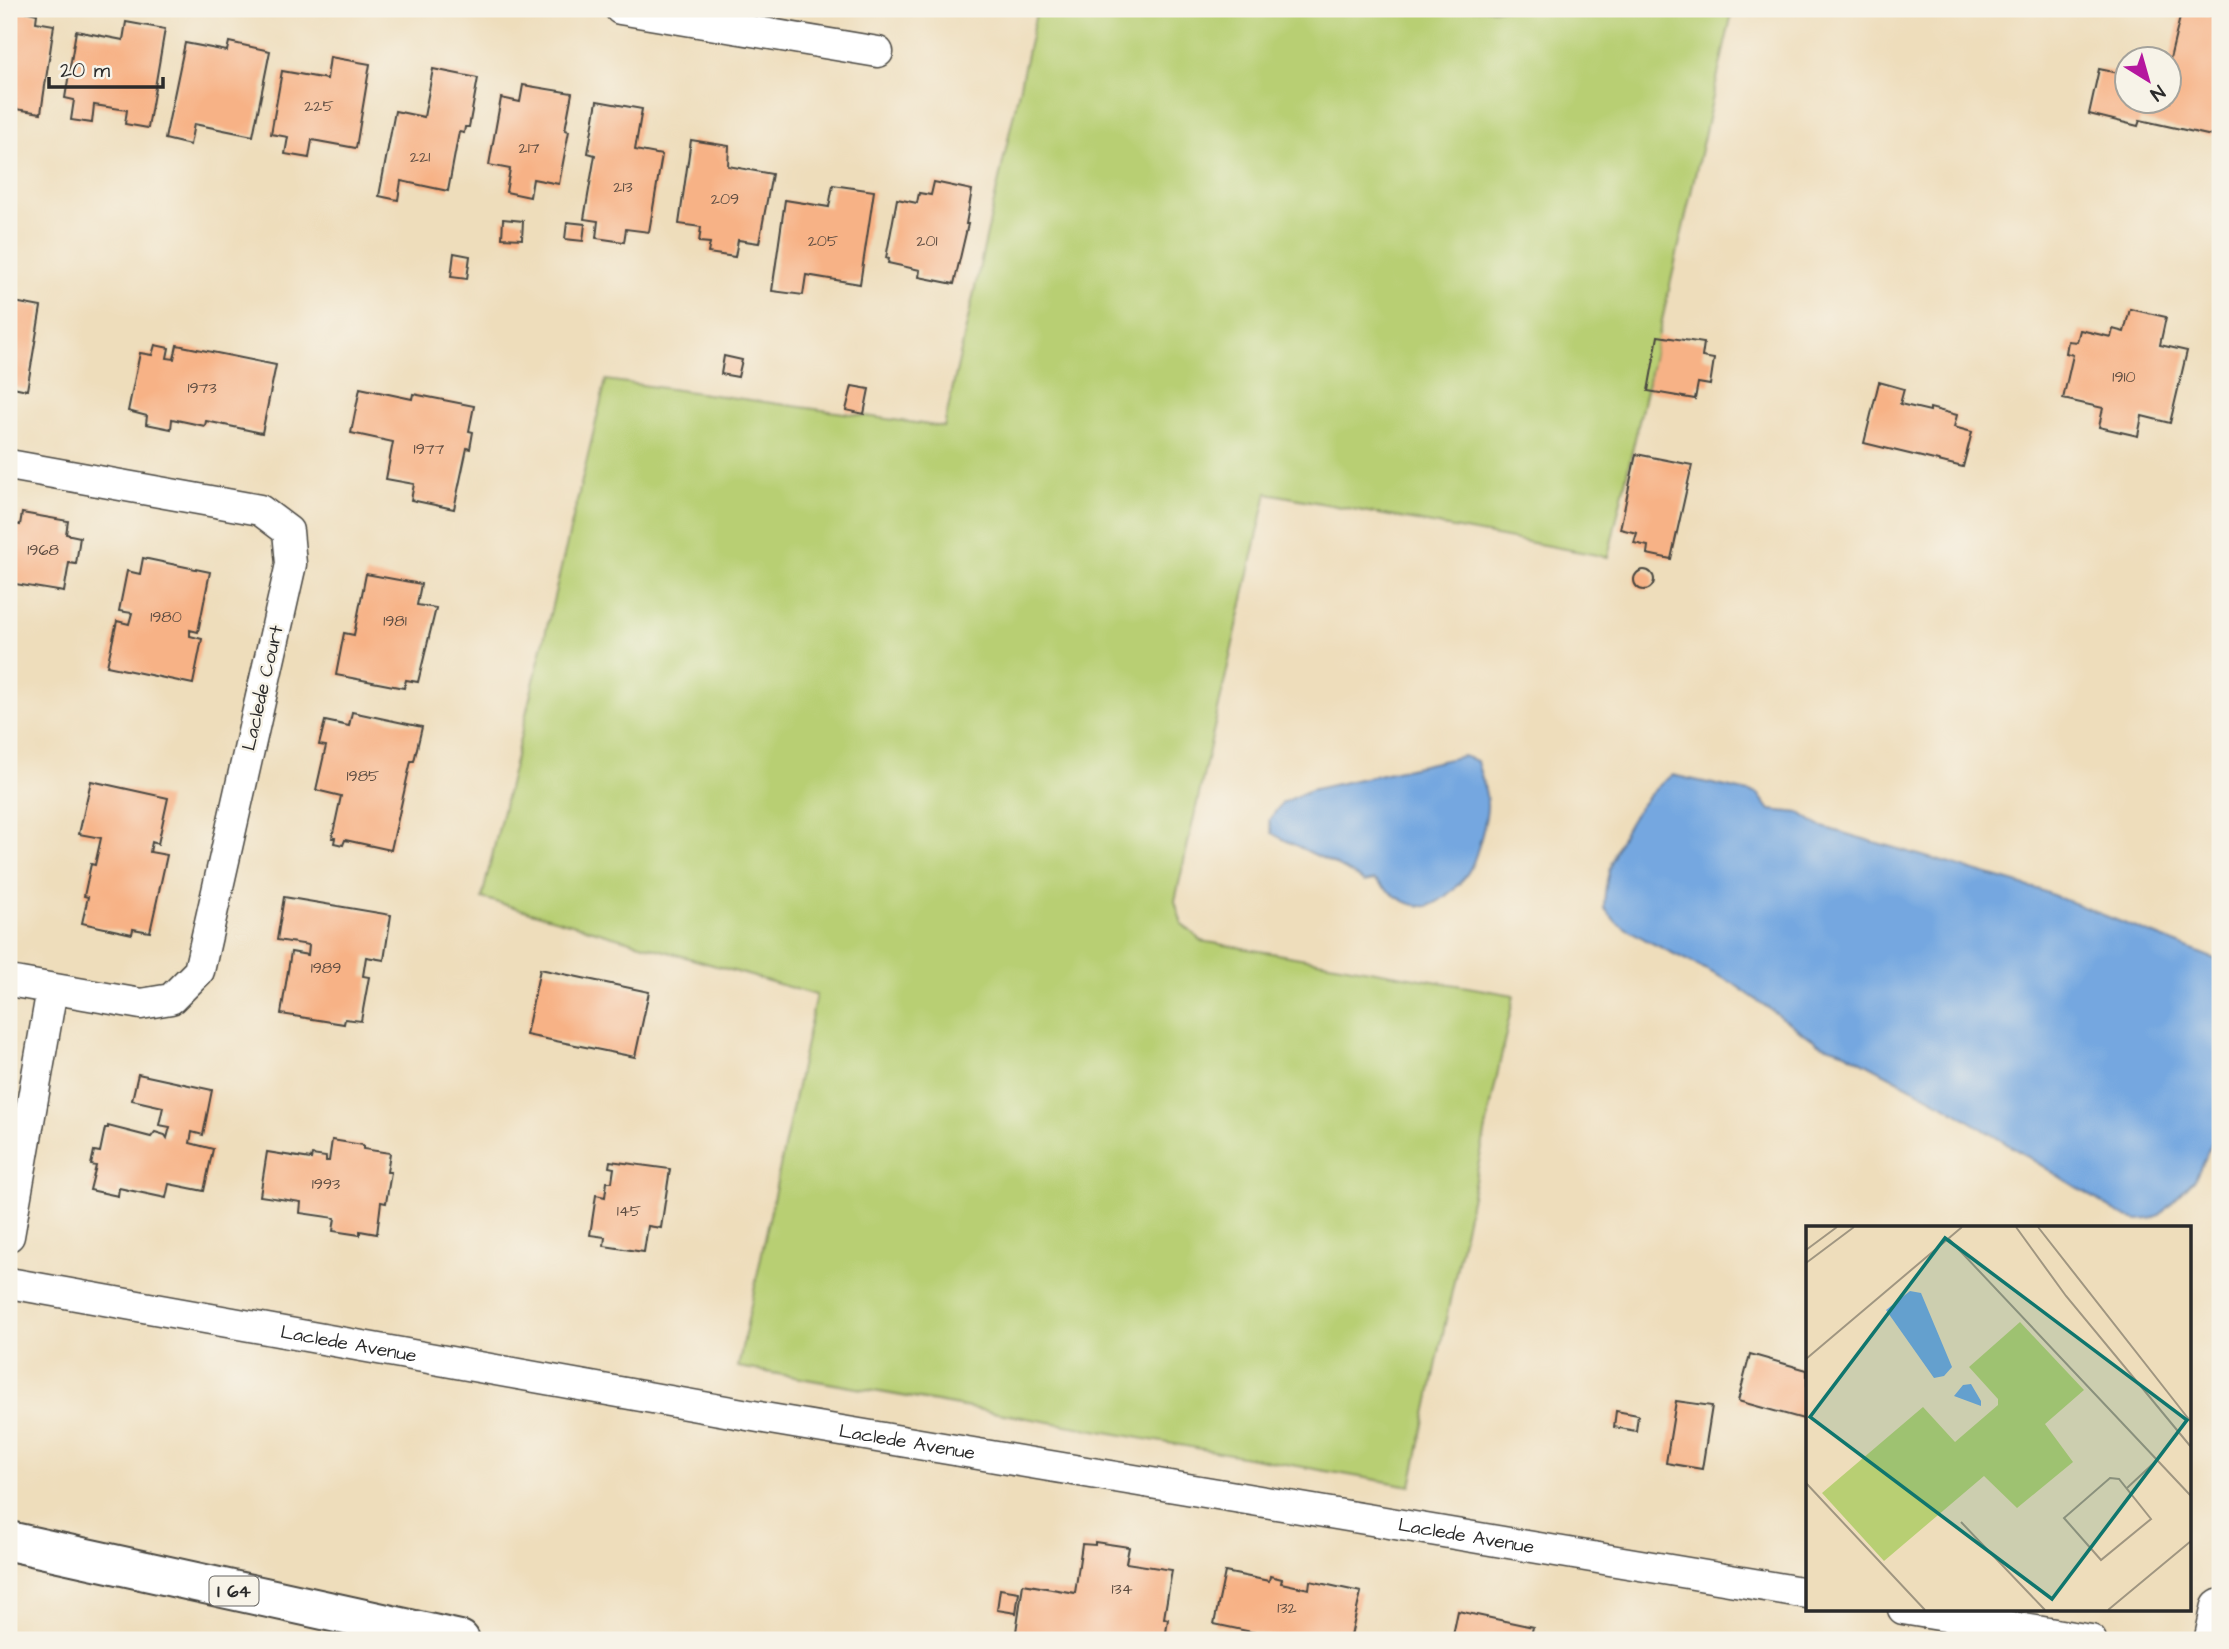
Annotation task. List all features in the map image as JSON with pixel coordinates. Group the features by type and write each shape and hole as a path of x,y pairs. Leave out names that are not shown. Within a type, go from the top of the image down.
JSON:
{"highway":[{"name":"I 64","path":"9,1541 460,1640"}],"street":[{"path":"620,9 878,52"},
{"name":"Laclede Court","path":"9,466 260,510 288,531 291,564 198,971 171,999 141,1004 9,981"},
{"path":"9,1236 52,989"},
{"name":"Laclede Avenue","path":"9,1283 797,1424 1806,1593"},
{"path":"2213,1640 2220,1608"},
{"path":"1909,1610 2091,1640"}],"green space":[{"path":"1037,9 1733,9 1608,557 1267,493 1175,901 1182,924 1202,941 1514,995 1411,1486 738,1367 816,995 482,898 606,380 944,427"}],"water":[{"path":"1463,756 1477,761 1486,793 1486,817 1482,836 1468,872 1452,890 1433,904 1420,906 1406,902 1375,880 1364,882 1272,833 1269,820 1282,803 1310,790"},
{"path":"1672,775 1758,794 1770,810 1800,813 1819,826 2040,890 2220,961 2220,1123 2195,1179 2161,1214 2151,1219 2138,1220 2123,1216 1941,1103 1845,1052 1818,1043 1731,982 1617,923 1604,908 1609,870 1615,852 1633,817"}],"building":[{"path":"9,9 25,9 24,11 37,14 36,22 54,25 41,113 9,108"},
{"path":"2182,9 2213,16 2215,9 2220,9 2220,134 2213,133 2212,136 2140,120 2138,126 2089,114 2099,69 2114,72 2114,116 2184,116 2184,46 2173,46"},
{"path":"126,22 165,29 148,128 125,124 127,110 94,105 92,123 71,120 74,100 65,98 76,31 123,40"},
{"path":"229,42 270,51 253,136 194,124 190,145 165,139 185,43 227,51"},
{"path":"330,57 370,64 356,148 312,140 309,158 285,154 288,137 271,134 282,71 327,79"},
{"path":"433,69 478,78 469,127 465,127 464,133 459,132 448,191 401,181 398,200 379,196 395,111 424,117"},
{"path":"523,85 572,93 565,130 569,131 559,184 533,179 530,197 506,192 510,169 489,165 501,98 520,102"},
{"path":"597,101 642,109 635,150 662,155 649,232 626,229 624,242 596,238 598,221 584,219 595,155 588,153"},
{"path":"691,140 729,146 728,166 772,174 759,243 738,240 735,257 708,253 710,243 699,242 701,227 679,224"},
{"path":"934,182 972,190 968,224 954,284 919,277 920,270 888,263 889,259 886,258 897,199 917,203 919,193 931,195"},
{"path":"833,185 874,191 860,284 806,275 803,295 772,291 785,200 829,207"},
{"path":"503,219 523,221 522,239 502,238"},
{"path":"567,222 585,224 583,241 565,239"},
{"path":"454,253 470,256 467,279 451,277"},
{"path":"9,301 41,307 27,390 13,387 14,382 9,381"},
{"path":"2130,309 2166,317 2160,345 2187,351 2170,423 2142,416 2138,436 2099,427 2103,408 2063,399 2073,355 2066,353 2068,341 2077,342 2080,330 2111,337 2113,329 2124,332"},
{"path":"1658,336 1704,343 1702,357 1714,359 1710,385 1698,383 1695,399 1648,391"},
{"path":"155,345 169,348 167,358 174,359 177,345 276,365 262,433 206,421 205,426 172,419 171,429 146,424 147,416 128,411 140,353 152,355"},
{"path":"724,356 742,360 738,377 721,374"},
{"path":"1879,382 1904,389 1900,404 1957,415 1954,427 1972,432 1963,467 1864,443"},
{"path":"852,386 869,389 864,414 846,410"},
{"path":"360,388 412,399 413,394 474,406 469,431 473,432 470,449 467,448 454,509 411,500 414,484 386,479 393,442 351,433"},
{"path":"1636,454 1692,465 1671,559 1647,554 1648,546 1634,543 1637,533 1620,529"},
{"path":"22,513 68,521 66,534 80,537 76,564 69,563 64,592 9,583 9,523 20,525"},
{"path":"143,558 210,572 198,632 190,630 190,636 202,639 193,684 107,666 117,621 129,624 132,613 119,611 127,571 140,574"},
{"path":"1644,570 1651,573 1654,580 1651,587 1644,590 1637,587 1634,580 1637,573"},
{"path":"366,574 421,584 417,605 436,608 418,682 406,680 404,688 336,675 344,633 354,635"},
{"path":"352,712 422,727 414,761 411,761 391,850 345,840 343,845 334,843 335,838 332,838 341,796 316,790 326,746 319,745 325,721 349,726"},
{"path":"91,781 168,798 158,844 152,842 150,852 167,855 150,932 133,929 132,934 82,923 91,864 95,865 101,838 79,834"},
{"path":"284,897 391,915 384,960 366,957 363,976 369,977 361,1021 345,1019 344,1024 281,1014 291,952 308,955 309,945 277,940"},
{"path":"540,969 649,992 635,1057 526,1035"},
{"path":"138,1074 212,1090 203,1135 192,1132 190,1143 213,1149 204,1191 169,1184 166,1198 119,1188 118,1196 90,1190 96,1166 91,1165 94,1151 100,1152 105,1128 108,1126 151,1137 155,1132 167,1138 170,1127 159,1125 163,1107 132,1100"},
{"path":"332,1140 390,1153 387,1172 391,1172 386,1203 381,1202 377,1234 360,1231 360,1235 333,1231 335,1218 300,1213 301,1202 260,1196 267,1152 311,1159 312,1155 326,1157 326,1161 329,1161"},
{"path":"610,1161 670,1169 661,1228 648,1226 644,1252 604,1246 605,1237 590,1235 596,1195 605,1197 607,1182 612,1182 614,1168 609,1167"},
{"path":"1750,1354 1806,1370 1806,1420 1738,1401"},
{"path":"1676,1401 1712,1406 1702,1469 1666,1463"},
{"path":"1616,1411 1638,1415 1636,1431 1614,1427"},
{"path":"1095,1542 1129,1547 1126,1563 1172,1570 1164,1618 1168,1619 1165,1640 1064,1640 1016,1632 1023,1584 1075,1593 1082,1544 1095,1545"},
{"path":"1225,1572 1269,1581 1270,1576 1282,1579 1281,1583 1309,1589 1310,1581 1361,1592 1350,1640 1289,1640 1214,1624"},
{"path":"1000,1589 1019,1592 1016,1613 997,1610"},
{"path":"1458,1611 1533,1627 1530,1640 1452,1640"}]}
